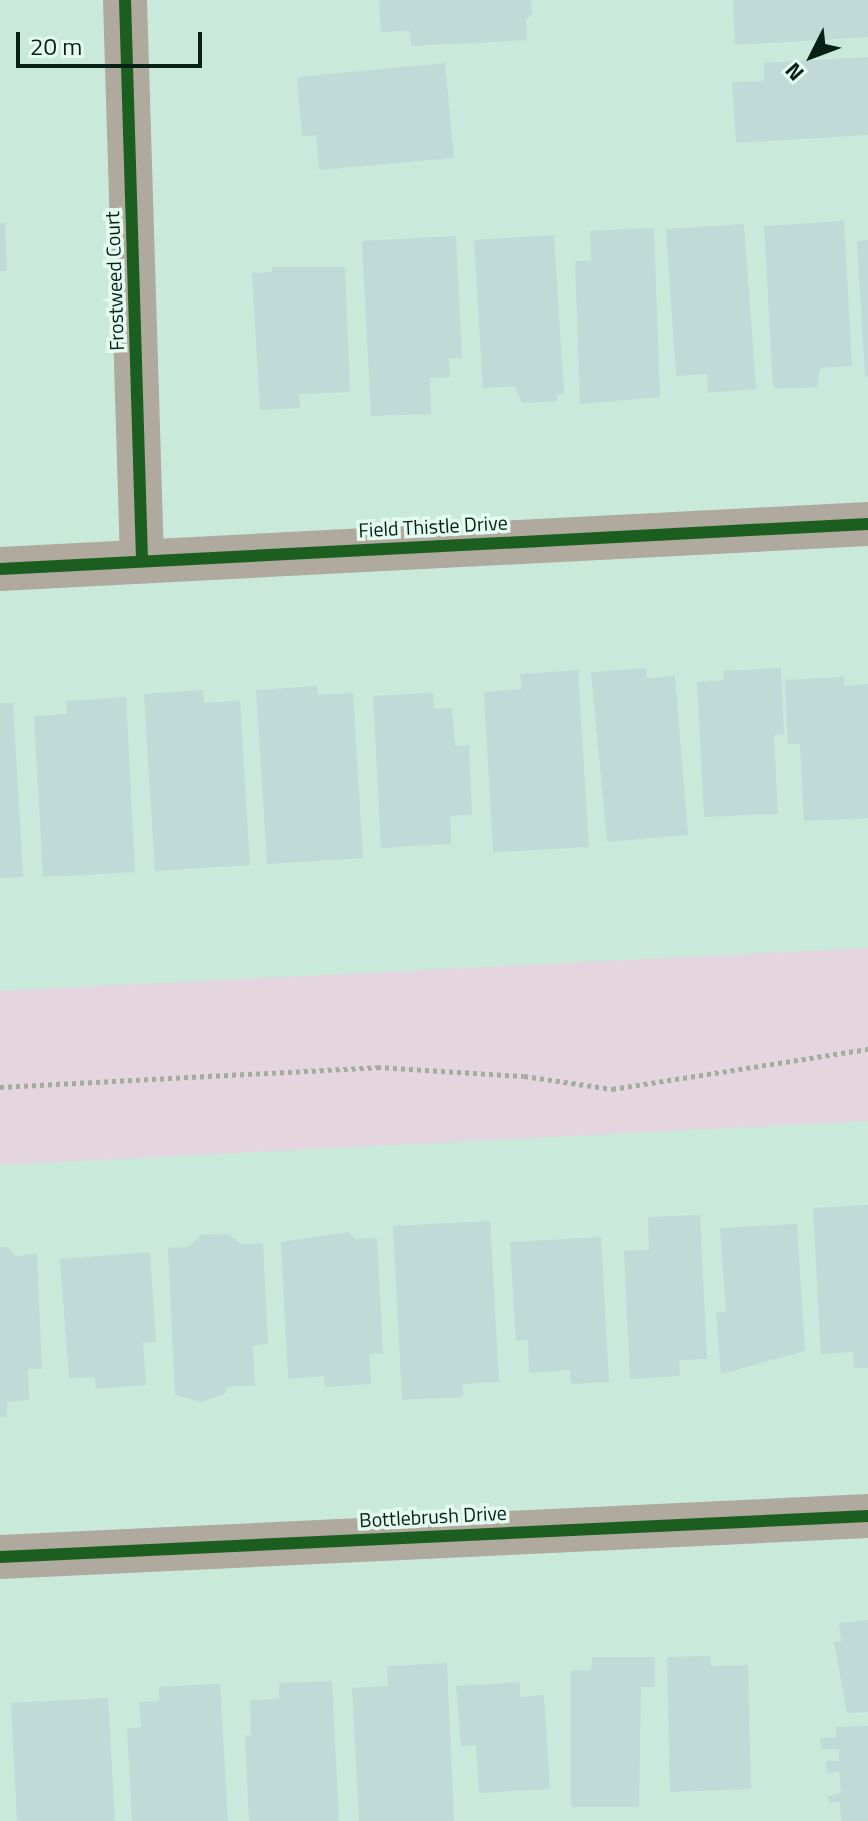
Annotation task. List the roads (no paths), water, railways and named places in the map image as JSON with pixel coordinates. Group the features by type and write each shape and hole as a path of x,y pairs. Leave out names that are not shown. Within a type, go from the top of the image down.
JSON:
{"street":[{"name":"Frostweed Court","path":"125,0 142,561"},
{"name":"Field Thistle Drive","path":"0,569 868,524"},
{"name":"Bottlebrush Drive","path":"0,1557 868,1516"}]}
